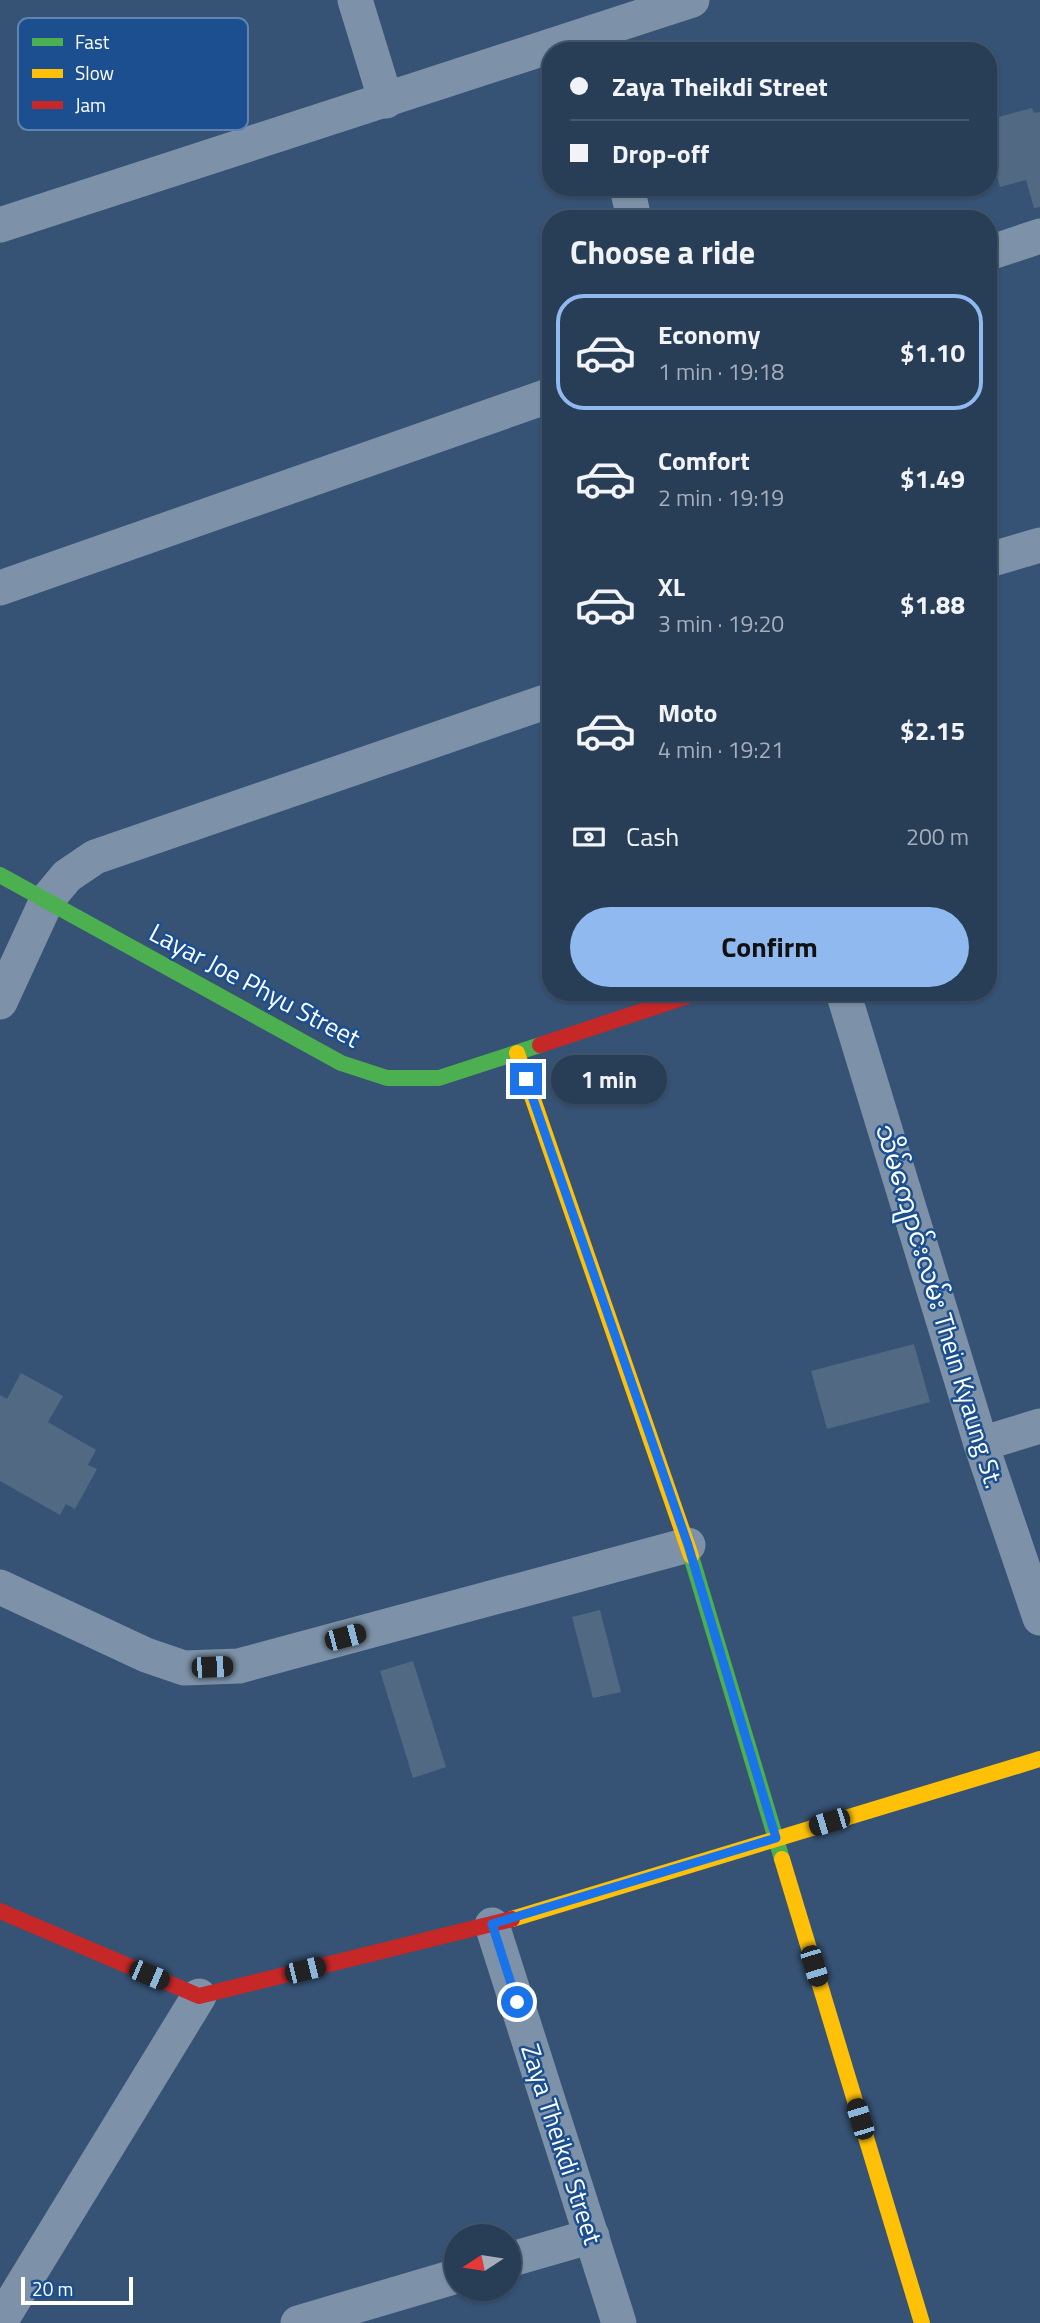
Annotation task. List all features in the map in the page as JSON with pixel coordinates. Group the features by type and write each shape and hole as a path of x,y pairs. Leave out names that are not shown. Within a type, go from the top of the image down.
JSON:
{"street":[{"path":"355,0 386,102"},
{"path":"593,42 692,0"},
{"path":"0,225 386,102 542,57"},
{"path":"997,250 1040,236"},
{"path":"0,588 542,398"},
{"path":"997,559 1038,552"},
{"path":"0,1002 47,900 67,876 95,857 542,703"},
{"name":"Layar Joe Phyu Street","path":"0,875 341,1063 387,1078 439,1077 673,1001"},
{"name":"သိမ်ကျောင်းလမ်း Thein Kyaung St.","path":"846,1001 981,1444 1040,1618"},
{"path":"517,1053 688,1545 922,2323"},
{"path":"981,1444 1040,1426"},
{"path":"0,1587 146,1655 184,1668 239,1666 688,1545"},
{"path":"0,1911 199,1996 492,1924 1040,1759"},
{"name":"Zaya Theikdi Street","path":"492,1924 619,2323"},
{"path":"0,2322 199,1996"},
{"path":"522,2256 592,2236"},
{"path":"298,2323 444,2280"}],"building":[{"path":"1032,108 1034,113 1040,112 1040,207 1034,208 1026,180 1000,187 997,176 997,117"},
{"path":"914,1344 930,1402 827,1429 811,1371"},
{"path":"21,1373 63,1396 48,1422 96,1450 88,1465 97,1469 75,1509 66,1504 60,1515 0,1481 0,1395 7,1399"},
{"path":"600,1610 621,1692 593,1698 572,1617"},
{"path":"413,1661 446,1767 413,1778 380,1671"}],"traffic: fast":[{"path":"0,875 341,1063 387,1078 439,1078 540,1045"},
{"path":"691,1556 782,1859"}],"traffic: slow":[{"path":"517,1053 691,1556"},
{"path":"512,1919 1040,1759"},
{"path":"782,1859 922,2323"}],"traffic: jam":[{"path":"540,1045 673,1001"},
{"path":"0,1911 199,1996 512,1919"}],"route":[{"path":"517,2002 492,1924 776,1838 688,1545 526,1079"}]}
